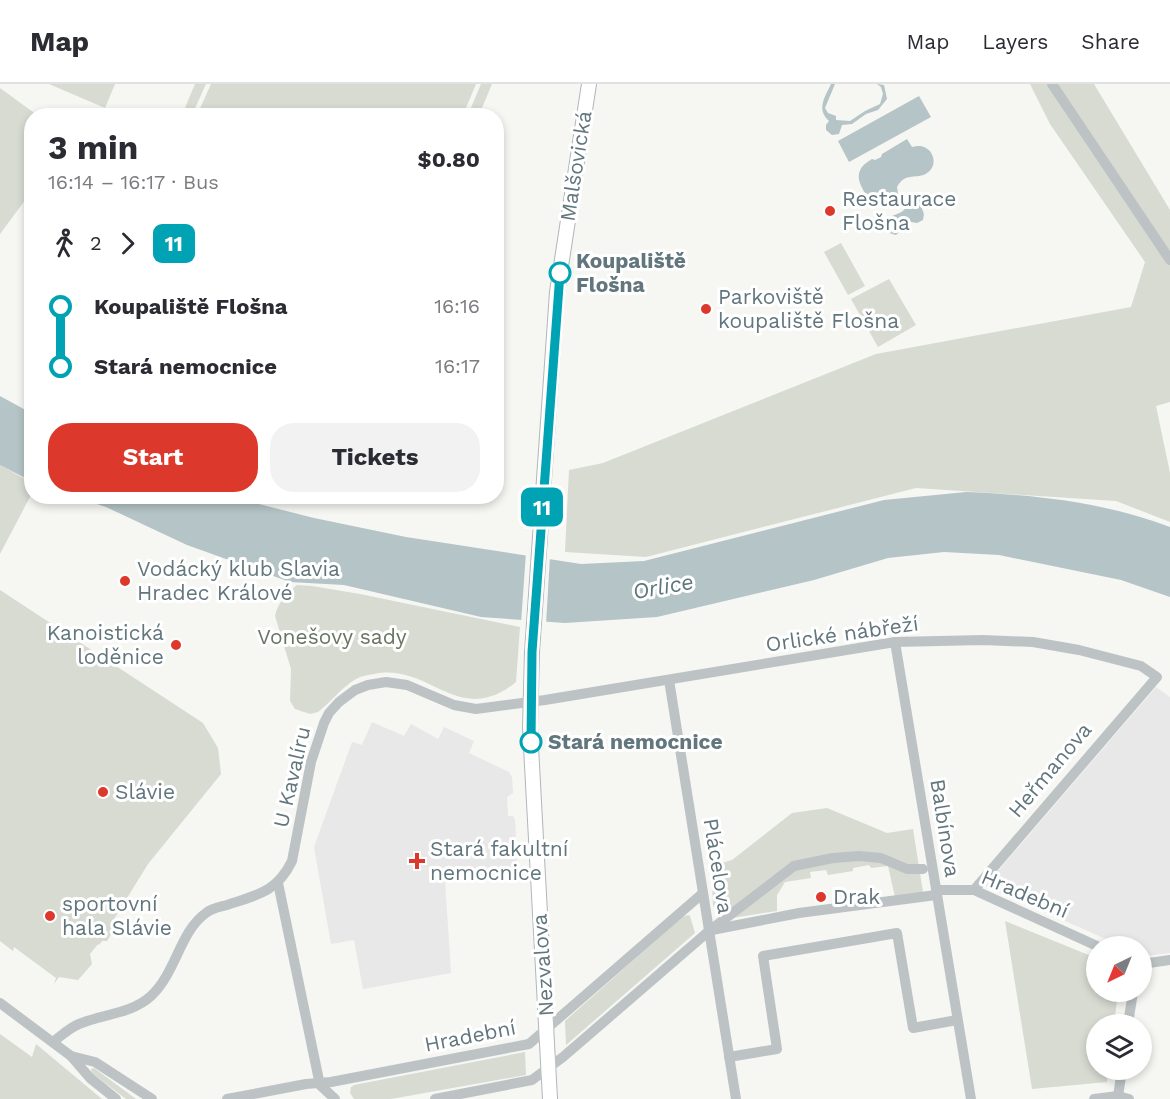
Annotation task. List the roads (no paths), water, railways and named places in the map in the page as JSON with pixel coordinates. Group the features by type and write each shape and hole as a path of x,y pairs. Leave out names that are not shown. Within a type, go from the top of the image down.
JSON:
{"street":[{"name":"Malšovická","path":"540,524 557,292 589,84"},
{"path":"1052,84 1170,260"},
{"name":"Nezvalova","path":"540,524 530,701 550,1099"},
{"name":"Orlické nábřeží","path":"530,701 895,642 983,640 1033,642 1120,660 1141,666 1157,676"},
{"name":"Balbínova","path":"895,642 971,1099"},
{"name":"Heřmanova","path":"974,890 1157,676"},
{"name":"Plácelova","path":"669,680 736,1099"},
{"name":"U Kavalíru","path":"278,883 286,873 294,855 311,762 324,723 329,713 355,690 386,682 407,685 465,708 476,709 530,701"},
{"name":"Hradební","path":"435,1099 532,1080 709,931 794,866 833,858 859,856 881,858 907,869 923,869"},
{"path":"53,1042 80,1023 130,1009 149,998 172,970 180,950 199,918 210,910 257,895 278,883 320,1083 335,1099"},
{"name":"Hradební","path":"709,931 799,913 936,892 974,890 1086,941"},
{"name":"Hradební","path":"227,1099 529,1044 703,892"},
{"path":"729,1058 777,1049 763,956 897,933 913,1028 957,1020"},
{"path":"1152,963 1170,960"},
{"path":"0,1003 71,1056 90,1078 116,1099"},
{"path":"71,1056 96,1062 152,1099"},
{"path":"1094,1099 1124,1097 1123,1080"}],"water":[{"path":"831,84 835,84 825,108 828,113 836,116 836,120 850,121 880,104 883,94 881,87 877,84 884,85 887,99 878,110 866,114 852,124 842,125 839,134 832,135 826,130 829,121 822,107"},
{"path":"919,96 931,117 849,162 838,141"},
{"path":"907,139 912,147 922,146 932,154 932,168 923,175 908,177 900,182 897,187 899,200 895,206 888,207 882,203 874,207 862,188 860,170 864,164 881,157 882,154"},
{"path":"920,193 926,200 922,209 923,220 917,223 906,221 896,235 886,232 883,226 885,220 904,210 908,198"},
{"path":"0,396 24,409 24,477 0,465"},
{"name":"Orlice","path":"966,492 1018,495 1070,501 1145,518 1170,527 1170,597 1121,580 999,555 944,552 888,558 814,580 657,617 565,623 481,617 344,585 290,582 187,545 97,504 259,504 406,537 581,564 644,561 884,500"}],"place":[{"name":"Restaurace Flošna","path":"830,211"},
{"name":"Koupaliště Flošna","path":"560,273"},
{"name":"Parkoviště koupaliště Flošna","path":"706,309"},
{"name":"Vodácký klub Slavia Hradec Králové","path":"125,581"},
{"name":"Kanoistická loděnice","path":"176,645"},
{"name":"Stará nemocnice","path":"531,742"},
{"name":"Slávie","path":"103,792"},
{"name":"Stará fakultní nemocnice","path":"417,861"},
{"name":"Drak","path":"821,897"},
{"name":"sportovní hala Slávie","path":"50,916"}],"park label":[{"name":"Vonešovy sady","path":"332,637"}]}
